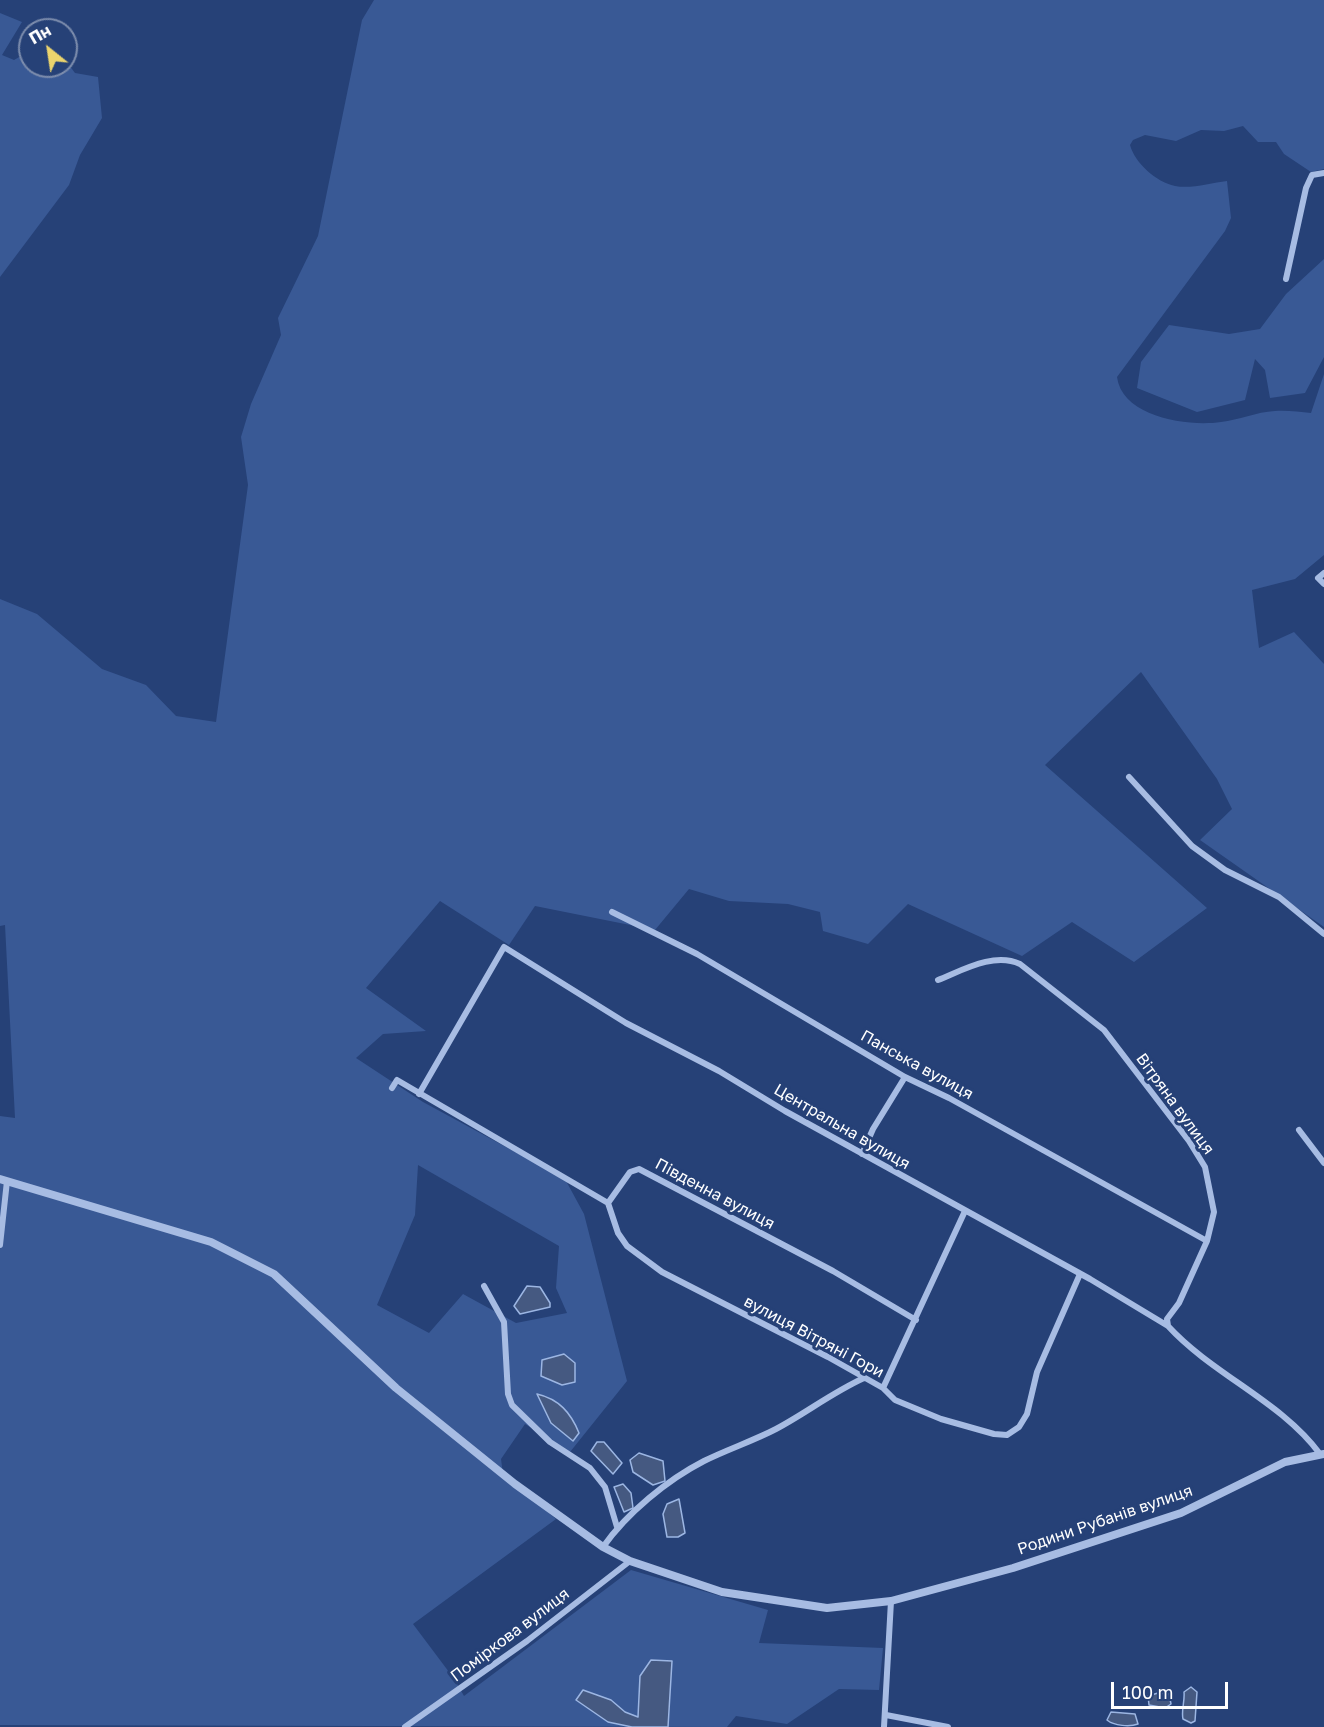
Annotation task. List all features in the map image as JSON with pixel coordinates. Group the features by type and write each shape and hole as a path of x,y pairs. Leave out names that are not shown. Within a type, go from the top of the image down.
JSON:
{"street":[{"path":"1286,279 1306,188 1312,175 1324,173"},
{"path":"1324,573 1318,578 1324,584"},
{"path":"1129,777 1192,846 1225,870 1279,897 1324,934"},
{"name":"Панська вулиця","path":"612,912 697,954 905,1077 949,1098 1208,1241"},
{"name":"Центральна вулиця","path":"419,1094 504,947 626,1023 719,1071 1168,1326"},
{"name":"Вітряна вулиця","path":"938,980 980,964 1009,959 1020,964 1104,1030 1189,1141 1205,1167 1214,1212 1208,1241 1179,1303 1167,1319 1168,1326"},
{"path":"862,1154 873,1129 905,1077"},
{"path":"392,1088 397,1080 608,1203"},
{"path":"1299,1130 1324,1162"},
{"name":"Південна вулиця","path":"608,1203 630,1172 639,1169 833,1271 916,1320"},
{"path":"0,1245 3,1180"},
{"name":"Родини Рубанів вулиця","path":"3,1180 211,1242 274,1274 396,1388 515,1484 603,1547 630,1561 722,1592 827,1608 891,1601 1013,1568 1181,1513 1285,1462 1322,1454"},
{"name":"вулиця Вітряні Гори","path":"608,1203 618,1233 627,1246 688,1288 828,1357 883,1388 895,1400 994,1434 1007,1435 1019,1427 1028,1414 1037,1372 1080,1274"},
{"path":"883,1388 965,1211"},
{"path":"484,1286 504,1323 508,1394 512,1405 550,1442 590,1468 604,1487 617,1527"},
{"path":"1168,1326 1223,1372 1304,1432 1322,1454"},
{"path":"603,1547 617,1527 675,1479 705,1461 779,1427 842,1388 864,1378"},
{"name":"Поміркова вулиця","path":"405,1727 527,1641 630,1561"},
{"path":"884,1727 891,1601"},
{"path":"886,1715 948,1727"}],"shaded area":[{"path":"374,0 1324,0 1324,169 1311,172 1284,154 1276,142 1258,142 1243,126 1224,131 1201,130 1176,141 1145,135 1133,140 1130,145 1141,165 1168,184 1188,187 1227,181 1231,218 1225,231 1117,377 1122,391 1131,402 1143,410 1175,421 1207,423 1268,412 1311,413 1324,374 1324,555 1295,579 1252,590 1259,648 1294,632 1324,664 1324,927 1200,840 1232,809 1217,779 1141,672 1045,765 1207,908 1134,962 1072,922 1022,956 908,904 868,944 823,931 820,912 788,904 729,901 689,889 655,930 535,906 509,945 440,901 366,988 426,1031 383,1034 356,1058 423,1102 565,1179 584,1214 627,1381 570,1452 525,1424 501,1459 503,1474 556,1519 413,1624 455,1680 464,1696 631,1570 768,1610 759,1643 883,1648 879,1690 839,1689 787,1724 736,1716 727,1727 0,1725 0,1116 15,1118 5,925 0,926 0,599 37,614 102,669 146,685 176,716 216,722 248,485 241,437 251,404 281,335 278,318 318,236 362,20","holes":["418,1165 559,1246 556,1288 567,1313 516,1323 463,1294 429,1333 377,1305 415,1215"]},
{"path":"0,13 18,20 18,29 2,55 14,60 18,58 18,78 78,78 78,74 98,77 102,118 80,155 69,185 0,277"},
{"path":"1324,259 1324,357 1305,393 1270,398 1265,370 1255,359 1245,400 1197,412 1137,388 1141,362 1169,325 1229,334 1260,329 1286,294"},
{"path":"527,1286 540,1287 550,1307 520,1314 514,1306"},
{"path":"564,1354 575,1363 575,1382 562,1385 541,1376 542,1360"},
{"path":"537,1394 552,1399 568,1413 579,1433 573,1441 551,1423"},
{"path":"597,1442 604,1442 622,1463 613,1474 591,1451"},
{"path":"639,1453 663,1461 665,1481 653,1485 633,1472 630,1460"},
{"path":"623,1484 631,1493 633,1508 624,1512 614,1487"},
{"path":"679,1499 685,1533 678,1537 667,1537 663,1514 667,1504"},
{"path":"651,1660 672,1661 668,1727 632,1727 608,1722 576,1700 583,1690 611,1700 625,1712 638,1717 640,1676"},
{"path":"1191,1687 1197,1692 1195,1721 1191,1723 1183,1719 1182,1713 1184,1692"},
{"path":"1158,1693 1169,1694 1171,1704 1165,1708 1149,1705 1148,1696"},
{"path":"1111,1712 1135,1714 1138,1724 1114,1724 1107,1720"}]}
